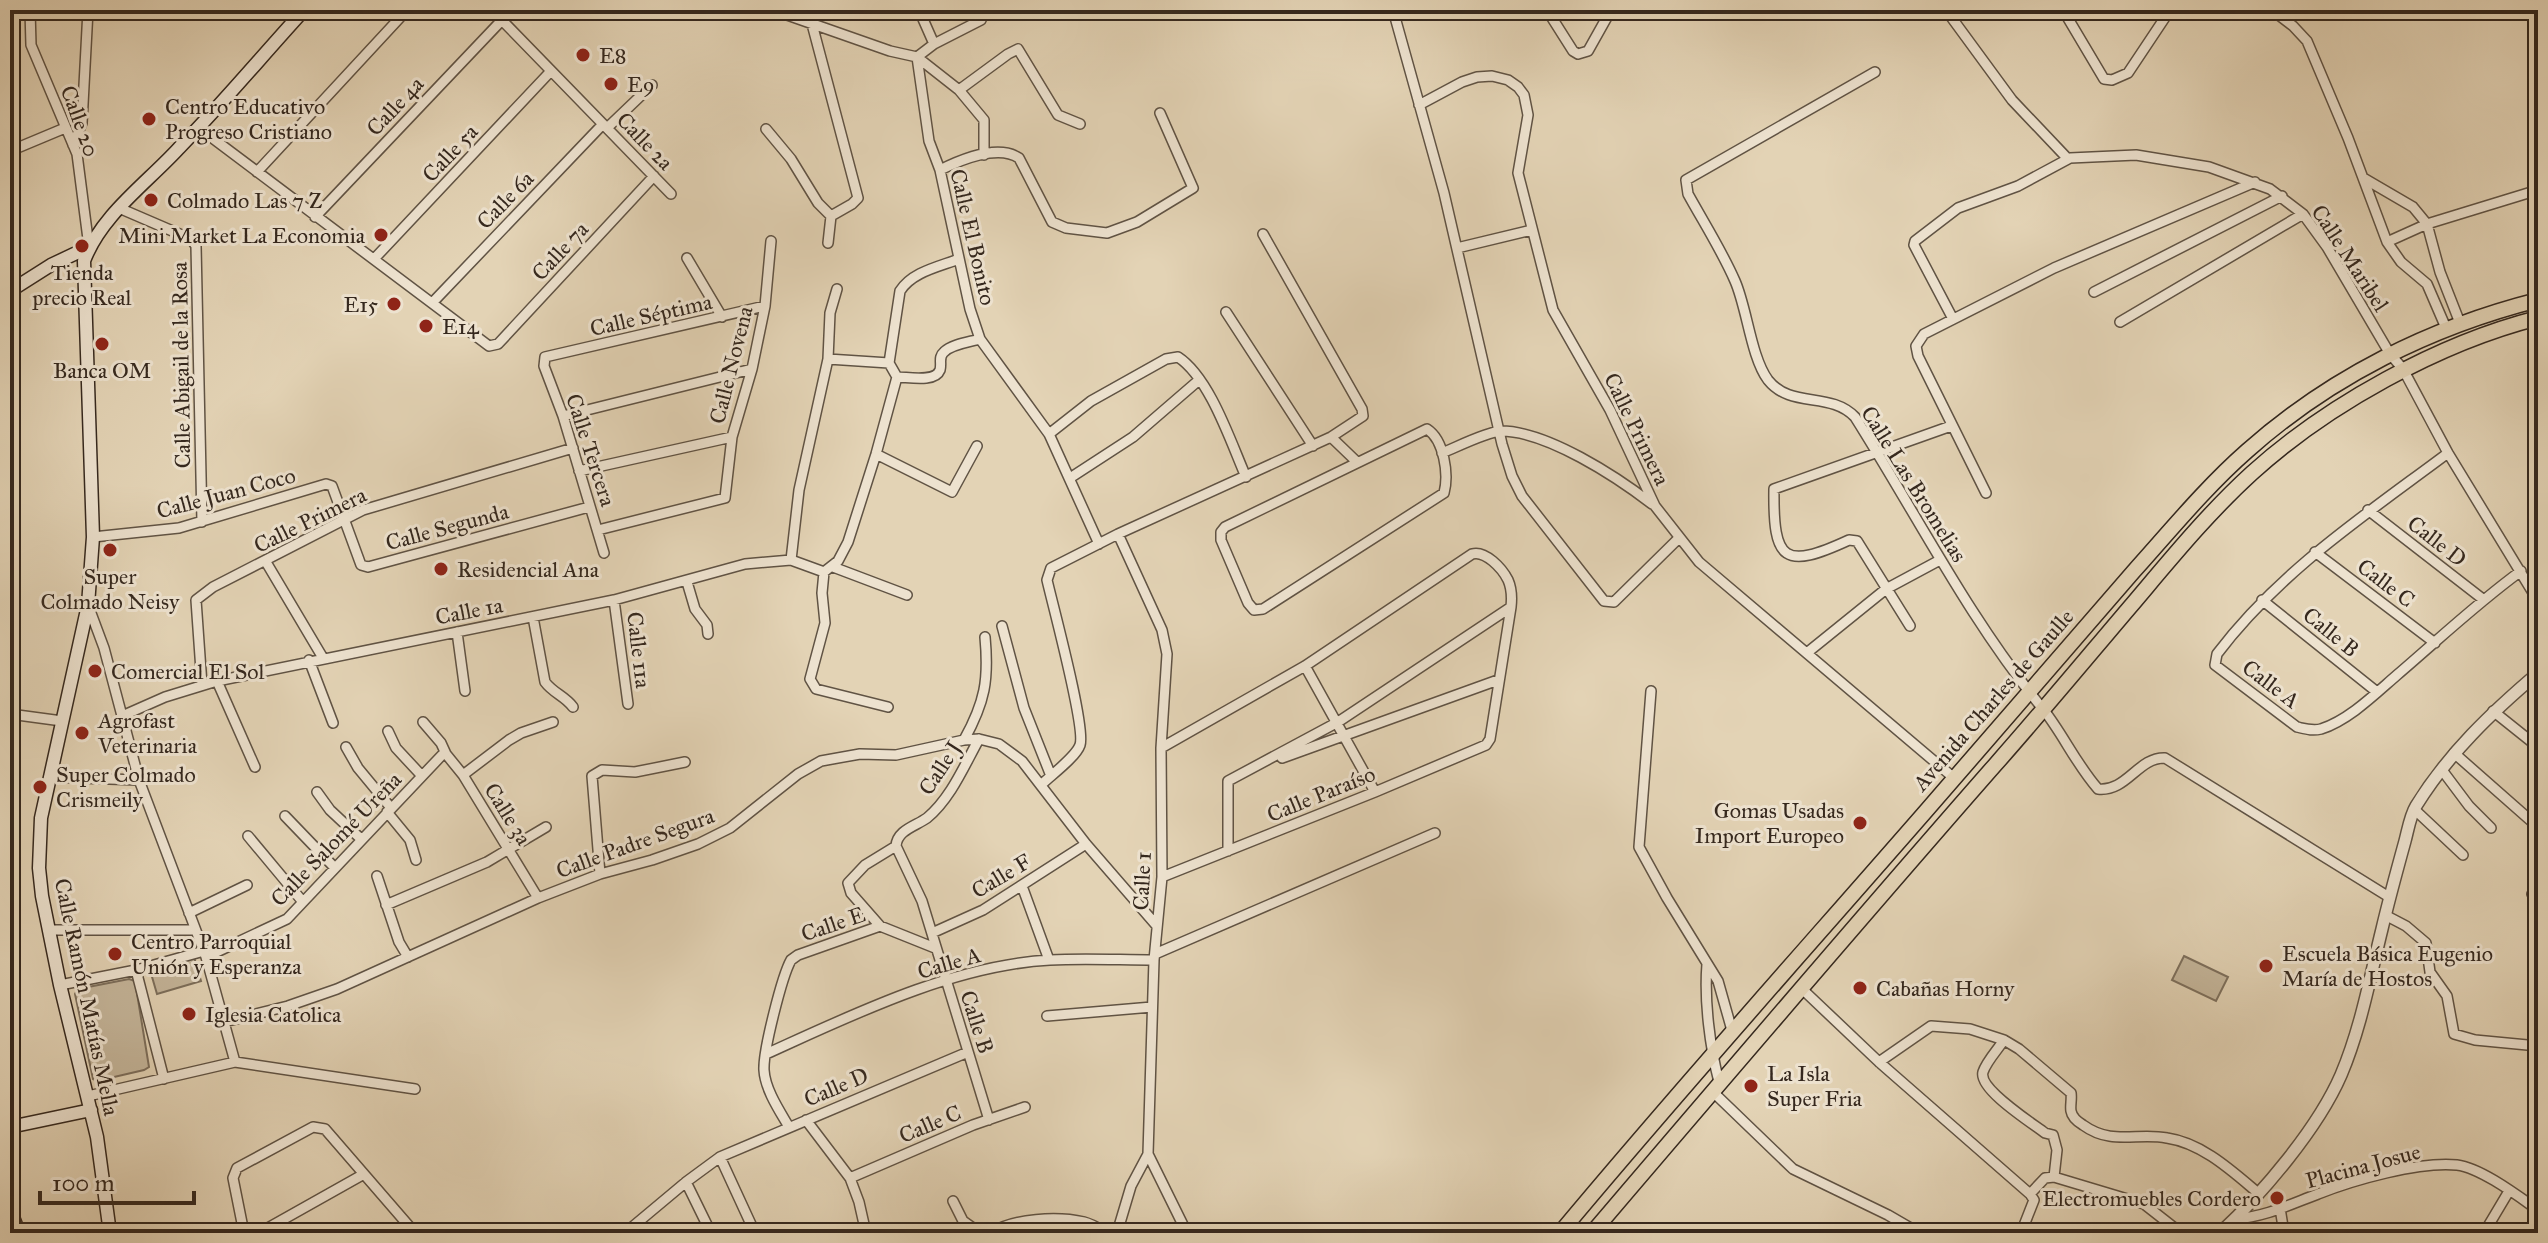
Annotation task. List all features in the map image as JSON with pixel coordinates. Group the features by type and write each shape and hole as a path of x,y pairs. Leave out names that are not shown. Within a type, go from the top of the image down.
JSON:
{"main road":[{"path":"10,291 51,265 89,247 119,208 199,128 304,10"},
{"name":"Calle Ramón Matías Mella","path":"89,247 84,261 93,537 88,605 41,818 39,868 60,985 91,1110 110,1233"},
{"name":"Avenida Charles de Gaulle","path":"1560,1233 2027,692 2186,513 2247,451 2312,401 2390,354 2453,326 2538,300"},
{"name":"Avenida Charles de Gaulle","path":"1592,1233 2185,541 2252,473 2277,452 2403,369 2538,318"},
{"path":"10,1127 91,1110"},
{"path":"10,1212 18,1233"}],"street":[{"name":"Calle 20","path":"30,10 31,45 73,145 81,178 89,247"},
{"path":"73,145 82,123 88,10"},
{"path":"257,172 407,10"},
{"name":"Calle 2a","path":"492,10 671,194"},
{"path":"773,10 890,51 917,57 959,90 984,120 984,155"},
{"path":"919,10 934,44"},
{"path":"1393,10 1457,248 1499,431 1512,476 1522,496 1604,601 1614,602 1679,538"},
{"path":"1547,10 1578,54 1588,51 1611,10"},
{"path":"1946,10 2012,100 2068,159"},
{"path":"2068,13 2104,79 2112,80 2128,73 2170,10"},
{"path":"2272,10 2307,41 2365,179 2387,242 2401,262 2427,284 2453,326"},
{"name":"Calle 4a","path":"315,217 502,20"},
{"path":"917,57 934,44 981,20"},
{"path":"812,24 858,198 831,216"},
{"path":"959,90 1018,49 1058,115 1080,124"},
{"name":"Calle El Bonito","path":"917,57 929,141 940,170 970,309 980,339 1049,434 1099,544"},
{"name":"Calle 5a","path":"374,259 551,71"},
{"name":"Calle Las Bromelias","path":"1875,72 1686,180 1688,194 1736,283 1767,379 1781,392 1794,398 1830,401 1855,417 1940,560 2027,692 2044,709 2098,789 2108,790 2119,785 2149,761 2165,758 2389,897"},
{"name":"Calle Primera","path":"1419,105 1477,77 1492,76 1508,80 1518,87 1524,95 1528,115 1518,169 1553,310 1610,410 1655,506 1699,562 1954,778"},
{"name":"Calle 6a","path":"433,302 605,126 652,85"},
{"path":"940,170 958,161 1005,152 1019,158 1052,222 1058,226 1107,233 1137,222 1193,188 1160,113"},
{"path":"10,151 65,128"},
{"path":"199,128 433,302"},
{"path":"766,129 791,159 818,203 831,216"},
{"name":"Calle Maribel","path":"1953,319 1914,245 1915,241 1958,208 2018,186 2068,159 2136,155 2209,167 2255,182 2282,196 2303,214 2327,247 2390,354 2403,369 2448,453 2538,601"},
{"name":"Calle 7a","path":"433,302 489,346 498,344 654,176"},
{"path":"2365,179 2413,207 2427,224 2453,326"},
{"path":"1986,493 1918,356 1916,346 1924,334 2054,268 2255,182"},
{"path":"2387,242 2427,224 2538,190"},
{"path":"2094,292 2282,196"},
{"name":"Calle Abigail de la Rosa","path":"119,208 191,239 196,246 202,522"},
{"path":"2120,322 2303,214"},
{"path":"828,243 831,216"},
{"path":"1457,248 1532,230"},
{"path":"1041,785 1074,755 1080,745 1048,573 1051,568 1068,557 1313,446 1363,416 1362,409 1263,234"},
{"name":"Calle Novena","path":"598,530 725,498 732,437 752,369 765,306 771,241"},
{"path":"687,258 722,317"},
{"path":"888,707 816,689 812,685 810,679 825,623 822,593 828,570 848,542 897,377 889,363 900,291 906,282 959,259"},
{"path":"791,560 799,490 828,359 830,313 837,289"},
{"name":"Calle Séptima","path":"545,357 765,306"},
{"path":"1226,312 1313,446"},
{"path":"897,377 936,375 945,350 980,339"},
{"name":"Calle Tercera","path":"545,357 544,366 563,416 604,553"},
{"path":"1049,434 1091,401 1166,359 1178,357 1186,362 1210,399 1246,477"},
{"path":"828,359 889,363"},
{"path":"563,416 752,369"},
{"path":"1070,478 1133,437 1199,380"},
{"path":"1910,626 1857,541 1853,539 1815,556 1794,558 1779,546 1773,512 1774,489 1951,426"},
{"path":"1427,429 1434,434 1442,453 1447,483 1444,493 1263,609 1254,610 1248,603 1221,540 1225,527 1427,429"},
{"path":"1442,453 1499,431 1536,438 1622,481 1655,506"},
{"path":"579,471 732,437"},
{"path":"1331,437 1357,462"},
{"path":"876,454 952,492 977,446"},
{"name":"Calle Primera","path":"202,685 196,600 213,587 363,510 573,448"},
{"name":"Calle A","path":"2448,453 2368,510 2262,600 2217,654 2215,665 2297,727 2310,731 2331,725 2377,692 2521,571"},
{"name":"Calle Juan Coco","path":"93,537 179,528 326,484 332,486 345,519"},
{"name":"Calle Segunda","path":"345,519 361,565 368,567 589,507"},
{"name":"Calle D","path":"2368,510 2484,600"},
{"name":"Calle 1","path":"1117,1233 1131,1186 1148,1154 1152,1007 1162,877 1161,748 1166,644 1118,534"},
{"path":"1161,748 1305,666 1478,552 1484,554 1507,578 1512,594 1511,607 1498,680 1259,766"},
{"name":"Calle C","path":"2315,552 2435,643"},
{"name":"Calle 1a","path":"122,716 217,681 614,600 773,559 791,560 907,595"},
{"path":"1808,652 1886,589 1940,560"},
{"path":"266,562 323,658"},
{"path":"687,582 695,609 707,625 708,634"},
{"name":"Calle 11a","path":"614,600 628,704"},
{"name":"Calle B","path":"2262,600 2377,692"},
{"path":"88,605 104,648 139,780 205,954 235,1062"},
{"path":"1228,851 1228,781 1338,722 1511,607"},
{"path":"533,617 545,682 573,707"},
{"path":"1002,626 1024,708 1051,776"},
{"path":"457,632 465,691"},
{"path":"964,740 980,707 987,681 985,637"},
{"path":"309,660 333,723"},
{"path":"1305,666 1375,792"},
{"path":"2220,1233 2304,1136 2326,1104 2341,1074 2357,1028 2414,809 2454,753 2493,711 2538,673"},
{"name":"Calle Paraíso","path":"1162,877 1479,749 1490,739 1498,680"},
{"path":"217,681 255,767"},
{"path":"1651,691 1639,847 1718,981 1733,1034"},
{"path":"2493,711 2538,747"},
{"path":"10,714 62,721"},
{"name":"Calle 3a","path":"423,722 441,743 444,754 463,775 538,898"},
{"path":"463,775 509,740 553,722"},
{"path":"388,731 396,748 422,776"},
{"name":"Calle Padre Segura","path":"224,1022 288,1006 337,989 538,898 600,874 664,856 730,828 798,774 821,761 860,754 896,755 964,740 979,739 999,744 1022,761 1086,844 1157,926"},
{"name":"Calle J","path":"880,926 851,893 848,883 865,865 896,846 896,839 901,834 927,818 944,800 979,739"},
{"path":"346,747 410,840 416,860"},
{"path":"2454,753 2538,827"},
{"name":"Calle Salomé Ureña","path":"60,985 205,954 275,926 303,902 444,754"},
{"path":"600,874 592,776 602,770 635,772 685,762"},
{"path":"2442,770 2469,806 2491,828"},
{"path":"49,777 139,780"},
{"path":"317,792 330,810 361,839"},
{"path":"2414,809 2463,855"},
{"path":"285,816 335,868"},
{"path":"386,905 487,862 546,827"},
{"path":"1155,957 1435,833"},
{"path":"248,836 303,902"},
{"name":"Calle F","path":"932,933 983,910 1086,844"},
{"name":"Calle B","path":"896,846 922,901 989,1120"},
{"path":"377,876 408,957"},
{"path":"189,913 247,885"},
{"path":"1022,886 1049,960"},
{"path":"2385,915 2406,926 2426,943 2430,972 2447,996 2454,1034 2475,1040 2538,1046"},
{"name":"Calle E","path":"766,1054 791,960 810,950 880,926 935,948"},
{"path":"49,930 195,930"},
{"name":"Calle A","path":"766,1054 882,1004 998,968 1049,960 1155,957"},
{"path":"1707,964 1706,984 1716,1086 1793,1169 1919,1233"},
{"path":"136,970 164,1079"},
{"path":"1800,987 1879,1062 2030,1194 2034,1200 2023,1228"},
{"path":"1047,1016 1152,1007"},
{"path":"1879,1062 1931,1026 1970,1029 2004,1040 2037,1062 2071,1093 2070,1112 2087,1128 2124,1139 2169,1138 2222,1163 2257,1192"},
{"path":"2004,1040 1983,1073 1983,1081 1992,1093 2045,1133 2053,1135 2057,1150 2054,1177"},
{"name":"Calle D","path":"625,1233 720,1157 968,1052"},
{"path":"766,1054 764,1071 789,1127"},
{"path":"88,1096 235,1062 415,1089"},
{"name":"Calle C","path":"850,1178 1025,1107"},
{"path":"806,1120 850,1178 866,1233"},
{"path":"244,1233 233,1178 237,1168 319,1127 325,1129 412,1229 394,1233"},
{"path":"1148,1154 1187,1233"},
{"path":"720,1157 755,1233"},
{"name":"Placina Josue","path":"2235,1219 2256,1217 2392,1172 2435,1165 2458,1165 2474,1170 2538,1210"},
{"path":"259,1233 364,1174"},
{"path":"2030,1194 2045,1178 2054,1177 2144,1204 2181,1233"},
{"path":"686,1182 711,1233"},
{"path":"2528,1203 2538,1190"},
{"path":"2484,1233 2509,1191"},
{"path":"953,1201 963,1221 980,1233"},
{"path":"2280,1208 2284,1233"},
{"path":"991,1233 1006,1223 1064,1220 1086,1222 1107,1233"}],"shaded area":[{"path":"2184,956 2228,977 2216,1001 2172,980"},
{"path":"194,957 201,981 157,994 150,970"},
{"path":"129,979 135,981 149,1067 97,1081 93,1079 75,994 78,989"}],"place":[{"name":"E8","path":"583,55"},
{"name":"E9","path":"611,84"},
{"name":"Centro Educativo Progreso Cristiano","path":"149,119"},
{"name":"Colmado Las 7 Z","path":"151,200"},
{"name":"Mini Market La Economia","path":"381,235"},
{"name":"Tienda precio Real","path":"82,246"},
{"name":"E15","path":"394,304"},
{"name":"E14","path":"426,326"},
{"name":"Banca OM","path":"102,344"},
{"name":"Super Colmado Neisy","path":"110,550"},
{"name":"Residencial Ana","path":"441,569"},
{"name":"Comercial El Sol","path":"95,671"},
{"name":"Agrofast Veterinaria","path":"82,733"},
{"name":"Super Colmado Crismeily","path":"40,787"},
{"name":"Gomas Usadas Import Europeo","path":"1860,823"},
{"name":"Centro Parroquial Unión y Esperanza","path":"115,954"},
{"name":"Escuela Básica Eugenio María de Hostos","path":"2266,966"},
{"name":"Cabañas Horny","path":"1860,988"},
{"name":"Iglesia Catolica","path":"189,1014"},
{"name":"La Isla Super Fria","path":"1751,1086"},
{"name":"Electromuebles Cordero","path":"2277,1198"}]}
